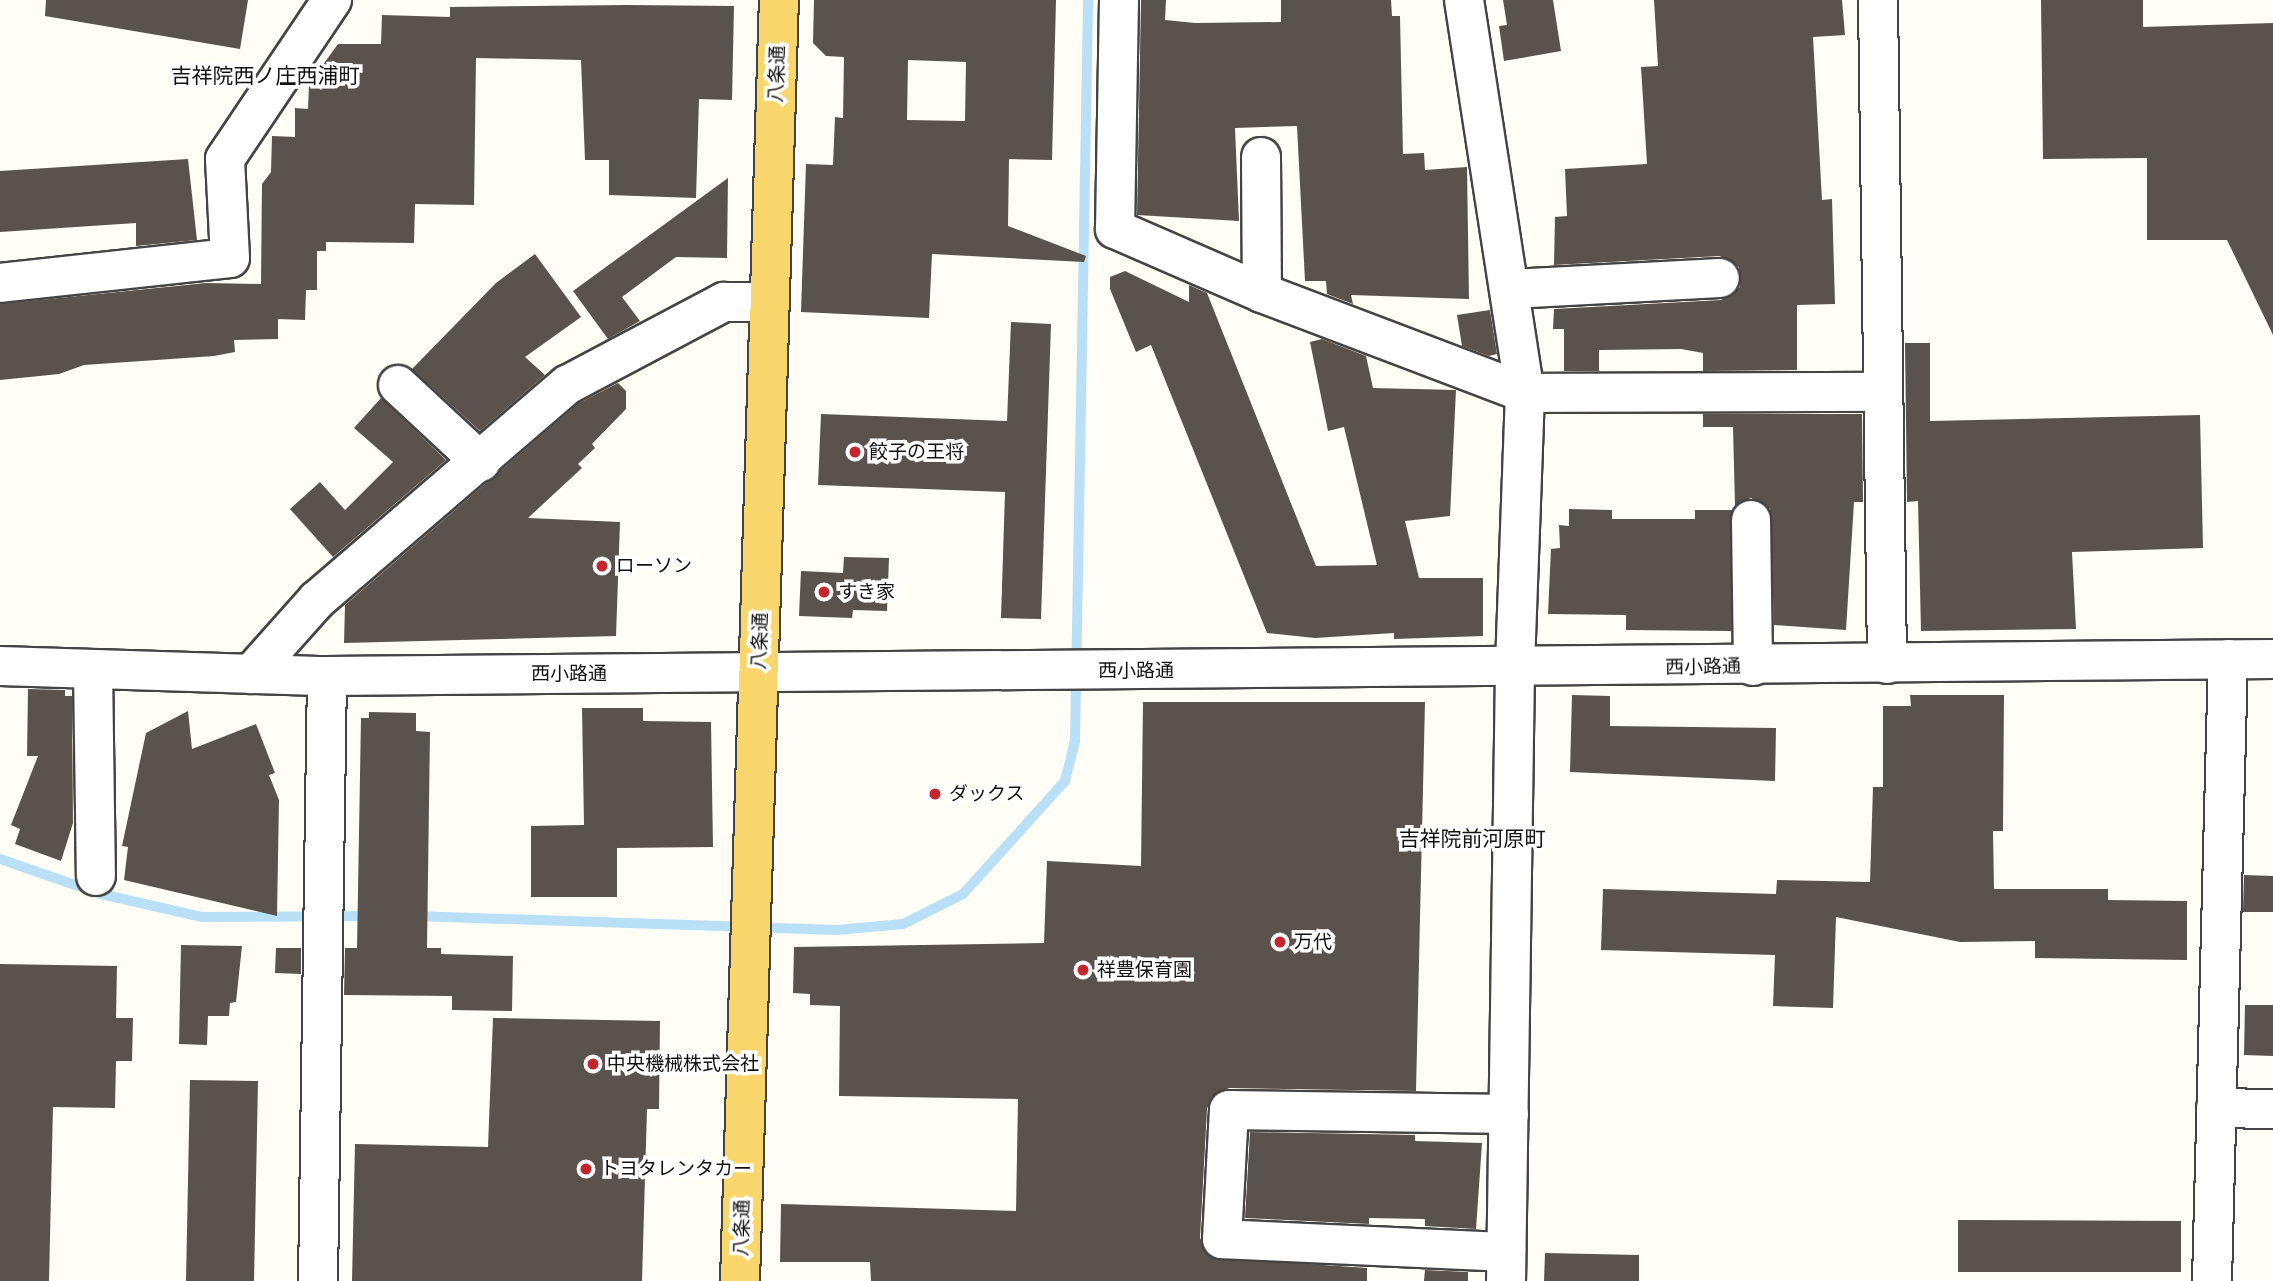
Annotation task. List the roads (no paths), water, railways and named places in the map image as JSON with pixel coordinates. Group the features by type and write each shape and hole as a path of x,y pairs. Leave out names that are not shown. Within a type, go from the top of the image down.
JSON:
{"main road":[{"name":"八条通","path":"740,1281 749,904 759,672 779,0"}],"street":[{"path":"0,284 230,258 225,159 332,0"},
{"path":"1119,0 1115,229 1262,293 1525,393 1883,391"},
{"path":"1464,0 1511,289 1525,393 1515,669 1509,1114 1506,1266 1222,1239 1229,1110 1509,1114"},
{"path":"1878,0 1887,664"},
{"path":"1261,157 1262,293"},
{"path":"1511,289 1720,278"},
{"path":"251,674 317,600 481,463 567,385 723,302 770,302"},
{"path":"398,385 481,463"},
{"path":"1751,520 1753,666"},
{"name":"西小路通","path":"0,666 327,676 1515,669 2273,659"},
{"path":"2212,1281 2228,660"},
{"path":"93,669 96,876"},
{"path":"318,1281 327,676"},
{"path":"2216,1108 2273,1109"}],"waterway":[{"path":"414,916 837,930 903,924 963,894 1065,781 1075,741 1088,0"},
{"path":"0,859 101,894 202,917 370,916"}],"place":[{"name":"餃子の王将","path":"855,452"},
{"name":"ローソン","path":"602,566"},
{"name":"すき家","path":"824,592"},
{"name":"ダックス","path":"935,794"},
{"name":"万代","path":"1280,942"},
{"name":"祥豊保育園","path":"1083,970"},
{"name":"中央機械株式会社","path":"593,1064"},
{"name":"トヨタレンタカー","path":"586,1169"}],"district":[{"name":"吉祥院西ノ庄西浦町","path":"265,75"},
{"name":"吉祥院前河原町","path":"1472,838"}]}
